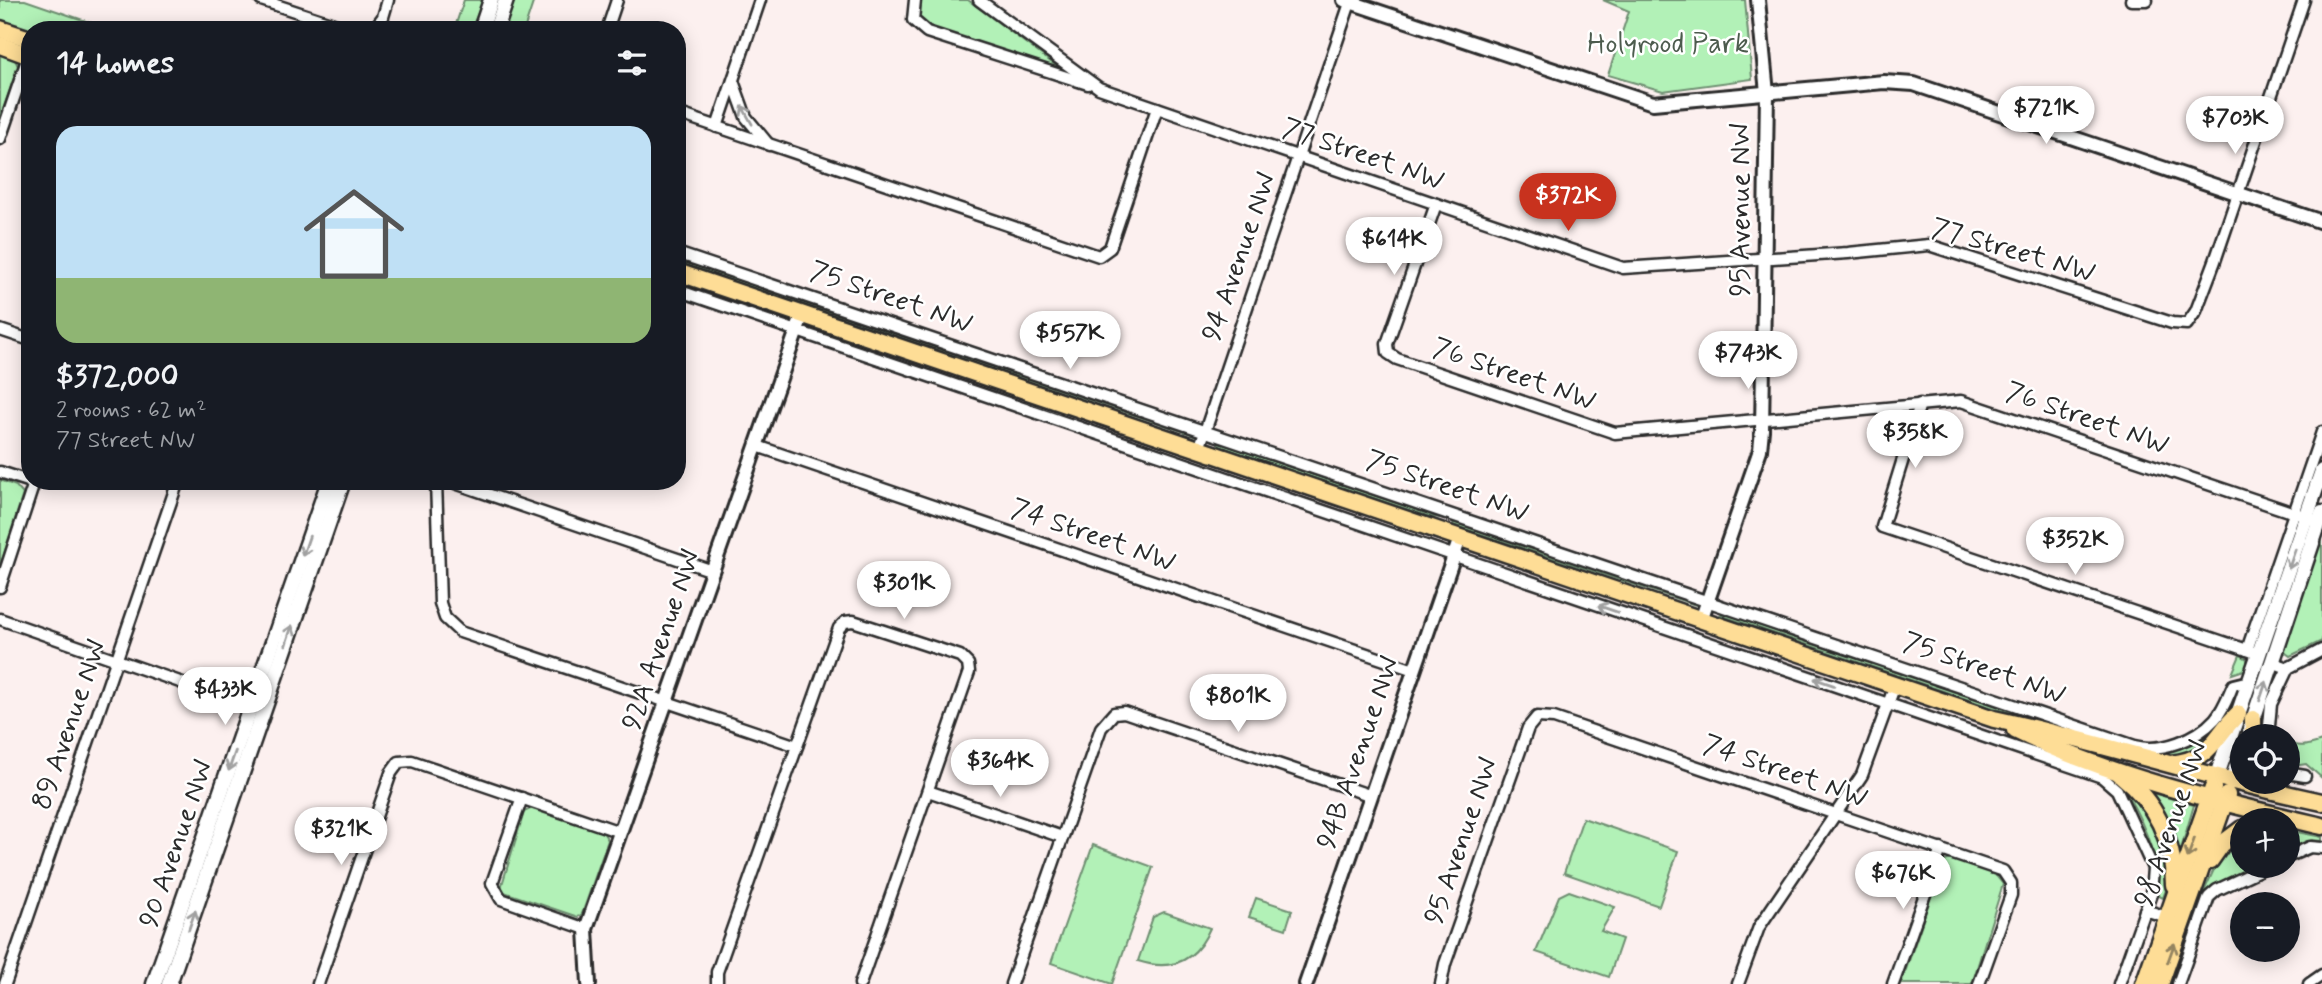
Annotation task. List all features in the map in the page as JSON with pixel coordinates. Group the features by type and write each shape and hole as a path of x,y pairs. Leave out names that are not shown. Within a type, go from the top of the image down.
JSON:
{"main road":[{"path":"484,21 491,0"},
{"path":"499,21 506,0"},
{"path":"0,29 21,44"},
{"path":"0,45 21,49"},
{"name":"75 Street NW","path":"686,275 1994,719 2043,730 2164,765 2258,808"},
{"name":"98 Avenue NW","path":"2144,984 2182,922 2174,898 2246,717 2272,662 2322,471"},
{"name":"90 Avenue NW","path":"169,984 326,490"},
{"name":"90 Avenue NW","path":"155,984 339,490"},
{"name":"98 Avenue NW","path":"2246,724 2253,652 2310,516"},
{"path":"2164,765 2200,757 2213,747 2227,724 2246,717 2248,724"},
{"name":"75 Street NW","path":"1994,719 2037,741 2106,766 2219,789 2322,802"},
{"path":"2106,766 2142,792 2167,838 2174,870 2174,898"},
{"name":"98 Avenue NW","path":"2160,984 2198,877 2219,789 2230,771"},
{"path":"2293,794 2299,798"},
{"name":"75 Street NW","path":"2300,822 2322,826"},
{"path":"2198,877 2222,844 2230,838"}],"street":[{"path":"261,0 325,21"},
{"path":"380,21 388,0"},
{"path":"610,21 617,0"},
{"path":"717,127 760,0"},
{"name":"77 Street NW","path":"915,0 913,20 927,32 1099,88 1623,268 1928,245 2172,323 2187,324 2196,311 2238,194"},
{"name":"77 Street NW","path":"979,0 1099,88"},
{"name":"95 Avenue NW","path":"1701,620 1760,450 1763,419 1767,93 1758,0"},
{"path":"2131,0 2147,0"},
{"path":"2238,194 2304,0"},
{"path":"1348,1 1653,103 1884,82 1914,84 2322,222"},
{"name":"94 Avenue NW","path":"1199,449 1348,1"},
{"path":"0,139 21,75"},
{"path":"733,81 746,117 769,145"},
{"path":"686,116 1099,256 1110,248 1157,108"},
{"name":"76 Street NW","path":"1436,204 1387,344 1388,353 1397,359 1615,433 1961,401 2310,516"},
{"name":"75 Street NW","path":"686,256 2141,748 2167,746 2201,730"},
{"path":"686,293 1889,704"},
{"name":"92A Avenue NW","path":"589,984 586,929 802,316"},
{"path":"0,330 21,337"},
{"path":"1920,404 1882,527 2253,652"},
{"name":"98 Avenue NW","path":"2310,516 2322,432"},
{"name":"74 Street NW","path":"757,446 1414,670"},
{"path":"0,472 21,480"},
{"path":"0,587 30,490"},
{"name":"89 Avenue NW","path":"5,984 175,490"},
{"path":"436,490 440,603 445,618 460,632 797,746"},
{"path":"475,490 713,571"},
{"name":"94B Avenue NW","path":"1306,984 1369,795 1461,538"},
{"path":"0,619 116,662 257,709"},
{"path":"717,984 718,972 839,628 853,621 960,656 968,664 967,681 860,984"},
{"path":"2269,724 2271,704 2288,668 2322,650"},
{"path":"2272,662 2288,668"},
{"name":"98 Avenue NW","path":"2201,730 2217,716 2233,685 2249,681"},
{"path":"1738,984 1764,919 1838,813 1866,767 1895,685"},
{"name":"98 Avenue NW","path":"1889,704 2108,780 2119,794 2152,862 2153,883 2119,984"},
{"path":"1011,984 1101,728 1110,715 1124,712 1369,795"},
{"name":"95 Avenue NW","path":"1441,984 1445,964 1512,772 1528,728 1537,717"},
{"name":"74 Street NW","path":"1537,717 1553,718 1998,868 2011,883 2011,895 1979,984"},
{"path":"318,984 390,773 399,762 412,761 620,832"},
{"path":"2300,775 2305,776"},
{"path":"928,791 1062,837"},
{"path":"522,798 492,883 495,892 501,898 586,929"},
{"path":"2300,852 2311,847 2322,848"},
{"path":"1893,984 1941,849"},
{"name":"98 Avenue NW","path":"2178,984 2182,922 2217,890 2242,878"},
{"path":"2145,909 2182,922"},
{"path":"2309,984 2320,975"}],"green space":[{"path":"0,0 25,0 86,21 21,21 21,30 0,23"},
{"path":"464,0 483,0 475,21 457,21"},
{"path":"513,0 534,0 527,21 506,21"},
{"path":"920,0 968,0 1059,68 1058,71 927,26 916,17"},
{"name":"Holyrood Park","path":"1603,0 1745,0 1752,79 1663,91 1608,75 1629,11"},
{"path":"0,51 13,55 18,66 0,118"},
{"path":"686,260 1193,433 1194,435 686,265"},
{"path":"1218,442 1448,519 1427,516 1219,446"},
{"path":"0,480 16,486 23,494 0,566"},
{"path":"1454,521 1695,603 1696,605 1453,525"},
{"path":"2322,531 2322,641 2290,656 2282,650"},
{"path":"1724,613 2073,731 1984,705 1720,615"},
{"path":"2240,655 2247,659 2247,669 2232,674"},
{"path":"2219,727 2220,730 2184,759 2153,754 2167,752"},
{"path":"2322,741 2322,778 2306,764 2300,765 2300,746"},
{"path":"2122,779 2150,820 2164,850 2168,882 2163,898 2154,894 2156,881 2152,851 2133,805 2118,781"},
{"path":"2149,792 2194,805 2179,856 2176,856"},
{"path":"532,808 603,832 608,840 582,914 578,917 504,892 501,888 524,812"},
{"path":"1583,818 1678,851 1659,906 1564,873"},
{"path":"2300,833 2322,837 2322,841 2312,840 2300,845"},
{"path":"1093,845 1153,867 1112,984 1051,963"},
{"path":"2230,846 2232,878 2214,887 2201,898 2221,854"},
{"path":"1950,859 1994,873 2003,884 1972,984 1901,984 1943,862"},
{"path":"1569,891 1615,907 1601,931 1622,939 1609,977 1536,952 1559,896"},
{"path":"1256,898 1292,910 1286,929 1249,917"},
{"path":"1164,912 1210,928 1198,949 1182,961 1162,965 1138,961 1153,917"}]}
